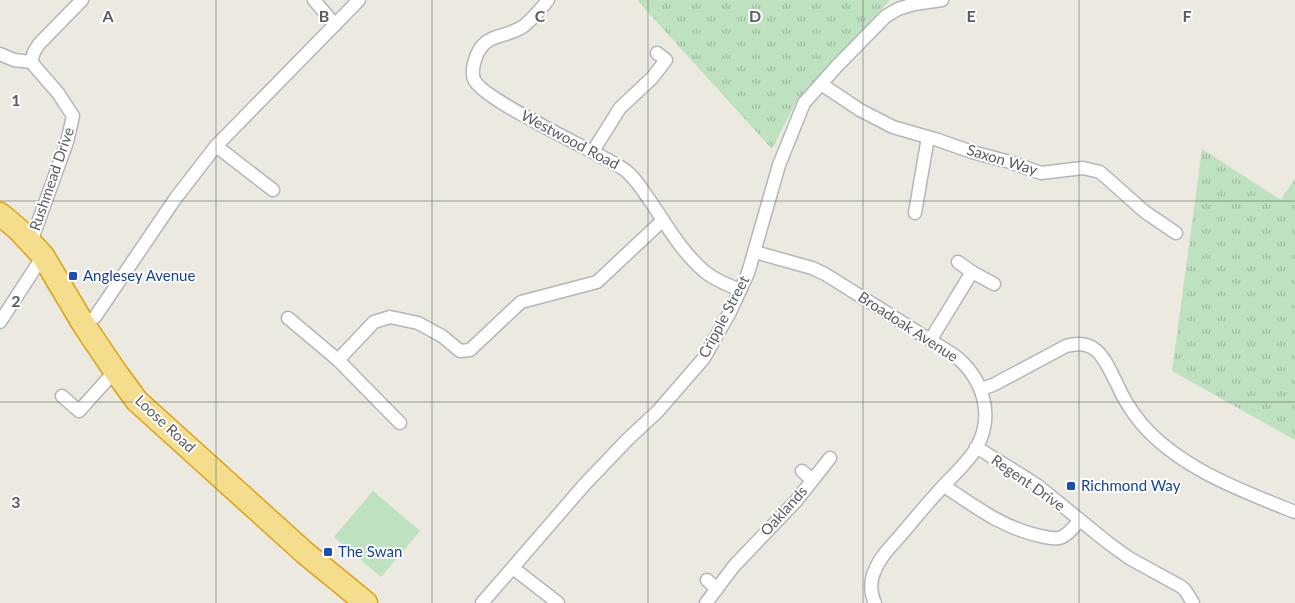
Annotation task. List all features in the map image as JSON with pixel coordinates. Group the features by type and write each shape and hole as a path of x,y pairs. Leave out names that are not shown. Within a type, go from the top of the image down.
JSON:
{"highway":[{"name":"Loose Road","path":"0,214 37,249 84,325 137,401 305,553 366,603"}],"street":[{"path":"0,54 14,60 31,62 39,44 82,0"},
{"path":"314,0 336,25"},
{"path":"84,325 95,317 175,199 216,146 360,0"},
{"name":"Westwood Road","path":"548,0 524,26 490,39 479,50 474,63 474,80 484,92 501,104 626,170 682,247 704,272 740,290"},
{"name":"Cripple Street","path":"482,603 585,484 658,411 704,358 730,312 755,252 779,165 804,103 886,16 898,9 914,4 942,0"},
{"path":"593,151 620,108 652,78 661,57"},
{"name":"Rushmead Drive","path":"31,62 58,93 73,116 37,249"},
{"name":"Saxon Way","path":"821,84 860,110 893,127 972,152 1041,173 1083,168 1100,172 1145,212 1176,233"},
{"path":"915,213 928,137"},
{"path":"216,146 273,190"},
{"path":"338,360 374,322 390,317 418,323 442,336 460,351 470,350 521,302 597,282 663,220"},
{"path":"0,322 37,249"},
{"name":"Broadoak Avenue","path":"755,252 812,268 825,274 931,339 965,364 981,389 984,399 984,425 976,447 893,543 878,564 874,571 871,585 875,603"},
{"path":"958,262 994,284"},
{"path":"931,339 972,272"},
{"path":"288,318 338,360 400,423"},
{"path":"981,389 993,385 1066,346 1077,343 1090,346 1102,355 1128,405 1141,423 1157,438 1182,457 1217,478 1246,493 1295,512"},
{"path":"62,396 79,411 115,372"},
{"name":"Regent Drive","path":"976,447 1037,486 1079,521 1129,558 1180,586 1193,603"},
{"name":"Oaklands","path":"706,603 712,585 780,519 807,475 830,458"},
{"name":"Regent Drive","path":"944,486 1007,526 1035,535 1060,538 1079,521"},
{"path":"513,568 558,603"}],"green space":[{"path":"637,0 890,0 796,102 772,149"},
{"path":"1202,149 1281,200 1295,179 1295,440 1172,371"},
{"path":"373,491 420,531 381,577 334,537"}],"place":[{"name":"Anglesey Avenue","path":"73,276"},
{"name":"Richmond Way","path":"1071,486"},
{"name":"The Swan","path":"328,552"}]}
